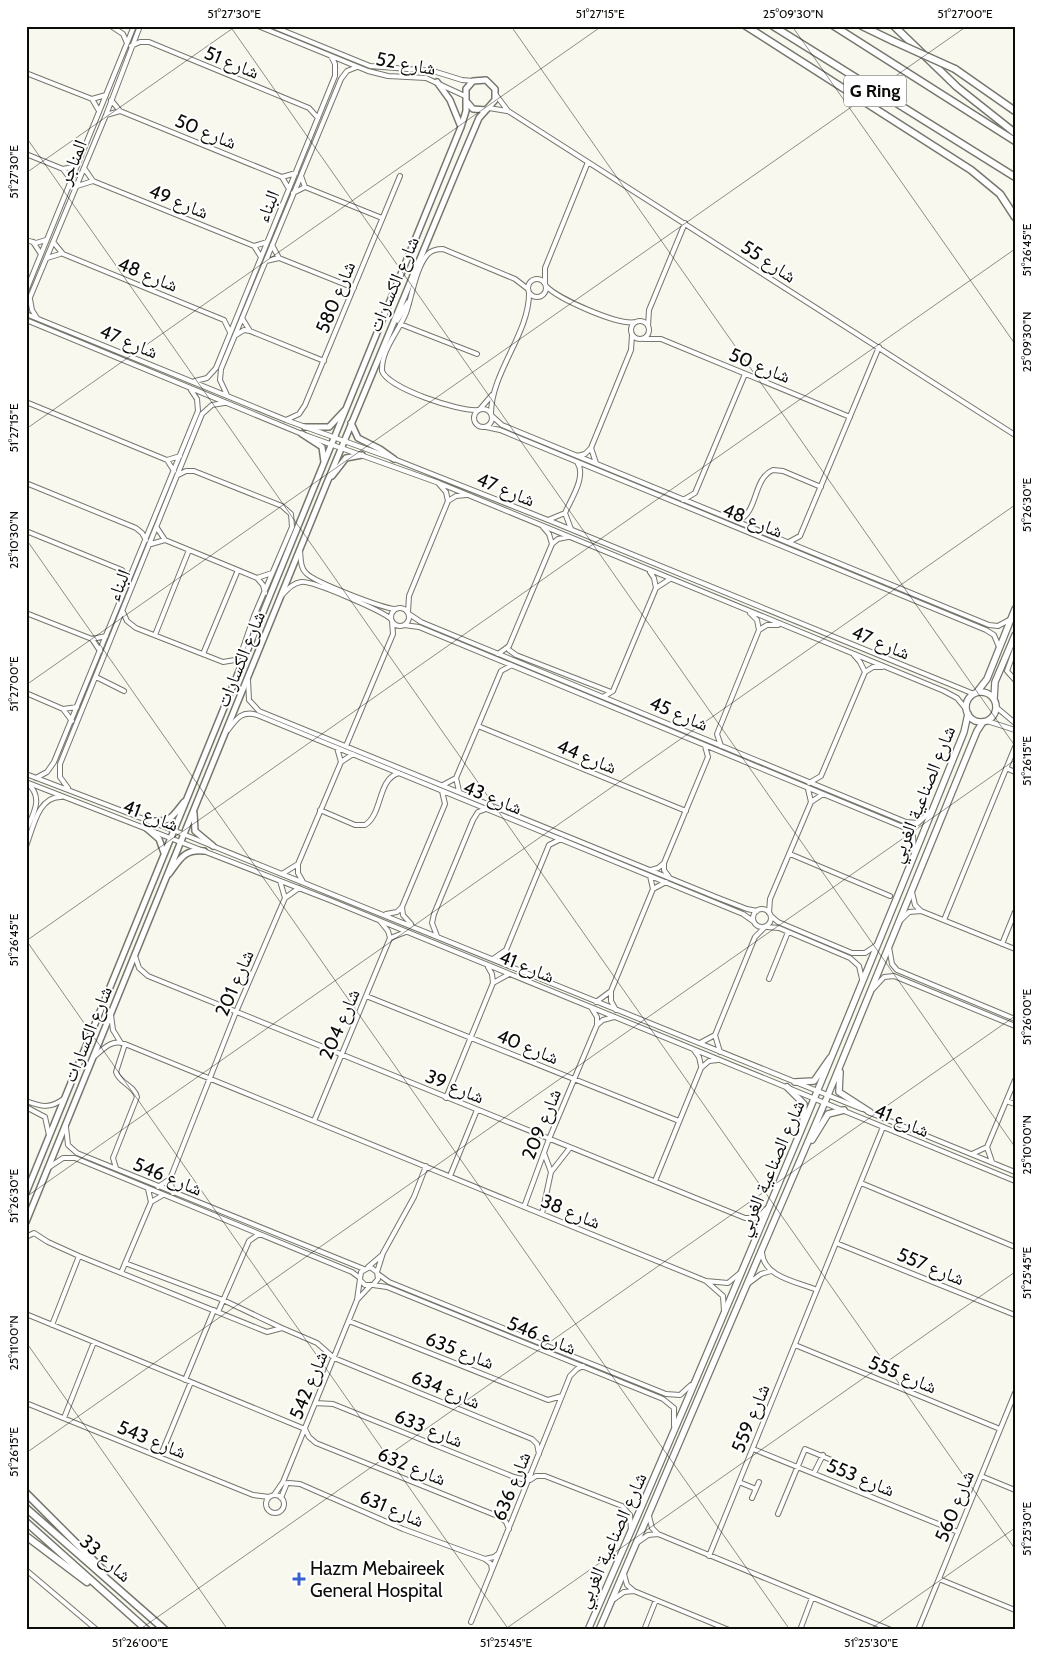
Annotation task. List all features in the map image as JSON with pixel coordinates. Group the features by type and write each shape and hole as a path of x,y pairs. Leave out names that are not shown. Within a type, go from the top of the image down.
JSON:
{"highway":[{"path":"746,26 971,170 1000,194 1015,217"},
{"name":"G Ring","path":"773,26 1015,177"},
{"name":"G Ring","path":"834,26 1015,141"},
{"path":"862,26 955,69 1015,111"},
{"path":"894,26 957,87 1015,132"},
{"path":"26,1493 75,1541 120,1590"},
{"name":"شارع 33","path":"26,1508 166,1630"},
{"name":"شارع 33","path":"26,1522 147,1630"},
{"path":"26,1536 111,1599"}],"main road":[{"path":"1015,609 985,683 967,700 967,712 974,720 985,721 993,716 996,707 994,699 995,682 1015,635"},
{"path":"975,693 986,693 994,699"},
{"name":"شارع الصناعية الغربي","path":"588,1630 746,1267 836,1050 964,732 967,712"},
{"name":"شارع الصناعية الغربي","path":"599,1630 828,1096 977,731 985,721"},
{"path":"795,1082 814,1081 836,1050"},
{"path":"841,1064 839,1092 870,1112"},
{"path":"787,1087 804,1104 801,1133"},
{"path":"806,1147 826,1116 831,1112 844,1110"}],"street":[{"path":"110,26 123,34 129,44"},
{"name":"المناجر","path":"26,307 106,115 134,26"},
{"name":"المناجر","path":"26,291 99,111 129,44 140,26"},
{"name":"شارع 52","path":"258,26 357,67 378,74 417,76 436,82 465,96"},
{"name":"شارع 52","path":"272,26 370,66 433,71 462,80 473,81"},
{"name":"شارع 51","path":"129,44 149,42 309,108 318,119"},
{"name":"البناء","path":"194,381 207,378 214,372 336,72 331,56"},
{"name":"البناء","path":"228,396 221,386 220,375 235,335 341,79 347,71 357,67"},
{"path":"26,72 92,99 99,111"},
{"path":"487,109 477,110 467,102 465,96 468,86 473,81 480,79 489,82 493,86 496,95"},
{"path":"436,82 450,100 461,127"},
{"path":"92,99 106,95"},
{"name":"شارع الكسارات","path":"26,1222 180,841 227,732 351,423 477,122 496,95"},
{"name":"شارع 55","path":"496,95 508,111 1015,435"},
{"path":"106,115 120,111 111,99"},
{"name":"شارع الكسارات","path":"27,1191 461,127 467,102"},
{"name":"شارع 55","path":"487,109 508,111"},
{"name":"شارع 50","path":"120,111 282,177"},
{"path":"26,154 63,169 71,180"},
{"path":"495,391 474,416 475,422 480,427 486,427 491,422 495,391 528,308 530,283 545,268 588,162"},
{"path":"63,169 77,166"},
{"path":"77,186 84,182 93,181 84,168"},
{"path":"289,189 282,177 296,173"},
{"path":"301,175 305,187"},
{"name":"شارع 580","path":"286,420 303,410 400,176"},
{"name":"شارع 49","path":"93,181 254,246"},
{"path":"293,193 305,187 382,218"},
{"path":"571,530 565,513 580,477 581,470 576,458 585,454 591,448 632,350 649,334 649,310 685,223"},
{"path":"26,240 33,242 46,240"},
{"path":"33,242 41,254"},
{"name":"شارع 48","path":"53,242 63,254 224,320"},
{"path":"261,258 254,246 267,242"},
{"path":"272,245 279,258"},
{"name":"شارع الكسارات","path":"479,410 454,408 390,381 384,375 383,362 425,259 434,250 447,251 515,279 529,291"},
{"path":"47,258 54,254 63,254"},
{"path":"266,261 279,258 354,288"},
{"path":"528,308 540,296 545,285 545,268"},
{"path":"535,279 540,279 557,295 620,322 632,333 643,339"},
{"path":"529,291 540,296 557,295"},
{"path":"30,298 32,310 39,319"},
{"path":"392,326 408,302"},
{"path":"632,350 632,333 637,322 649,310"},
{"name":"شارع 47","path":"26,314 286,420 345,440 548,520 975,693"},
{"path":"230,332 224,320 237,316"},
{"path":"242,318 250,331"},
{"name":"شارع 47","path":"26,320 302,434 439,483 951,694 967,712"},
{"path":"620,322 637,322"},
{"name":"شارع 50","path":"637,322 649,327 660,339"},
{"path":"400,324 477,354"},
{"path":"235,335 244,330 250,331 324,361"},
{"name":"شارع 50","path":"643,339 660,339 850,417"},
{"name":"شارع 48","path":"789,542 800,536 879,347"},
{"path":"683,500 695,493 745,374"},
{"name":"البناء","path":"35,778 47,772 53,765 174,472 198,408 196,397 190,388"},
{"path":"26,402 167,460 174,472"},
{"name":"البناء","path":"70,790 60,777 60,764 202,414 212,405 225,403"},
{"path":"305,427 329,427 348,406"},
{"path":"479,410 486,410 491,415"},
{"name":"شارع 48","path":"491,415 502,425 576,458"},
{"path":"351,423 358,438 380,449 394,459"},
{"name":"شارع 48","path":"486,427 500,430 576,458 700,506 989,625 998,626 1011,619"},
{"path":"302,434 322,447 324,465"},
{"path":"580,477 584,472 596,466 591,448"},
{"path":"326,485 346,458 362,454"},
{"path":"167,460 180,456"},
{"name":"شارع 48","path":"596,466 986,630 994,635 999,649"},
{"name":"شارع 48","path":"737,521 747,515 764,475 773,470 783,471 821,487"},
{"name":"شارع الكسارات","path":"178,474 194,471 282,506 291,514 292,527 241,654 231,662 222,662 203,654"},
{"path":"26,483 136,528 144,529 152,526"},
{"path":"439,483 446,492 448,502"},
{"path":"695,493 700,506"},
{"path":"393,634 392,620 397,608 409,596 448,502 456,496 467,495"},
{"path":"548,520 565,513"},
{"name":"شارع 48","path":"747,515 751,527"},
{"path":"542,526 549,534 552,544"},
{"path":"157,527 160,535 165,540 257,578 263,585 265,593"},
{"path":"136,528 146,540"},
{"path":"26,532 122,570 134,567"},
{"name":"شارع 48","path":"800,536 804,549"},
{"path":"498,654 509,648 552,544 558,539 570,537"},
{"path":"150,544 165,540"},
{"path":"300,549 301,566 310,577 380,606 397,608 409,613"},
{"path":"155,636 189,550"},
{"path":"122,570 129,581"},
{"path":"123,611 131,625 203,654 238,570"},
{"path":"603,697 612,692 656,588 654,578 649,570"},
{"path":"257,578 266,577 274,572"},
{"path":"656,588 671,579"},
{"path":"282,595 294,584 307,582 379,611 398,626 403,625"},
{"path":"346,746 393,634 409,620 409,596"},
{"path":"707,740 717,734 759,630 757,620 748,611"},
{"path":"26,613 92,639 106,636"},
{"name":"شارع 45","path":"409,613 421,622 514,661 910,823 923,820 934,806"},
{"path":"252,626 263,615"},
{"path":"759,630 767,625 781,624"},
{"name":"شارع 45","path":"403,625 419,627 907,829 914,840 914,856"},
{"path":"92,639 100,651"},
{"path":"509,648 514,661"},
{"path":"509,648 516,656 612,692 616,702"},
{"path":"1015,649 1008,667 1009,675 1015,680"},
{"path":"852,653 860,662 864,672"},
{"path":"494,658 500,671"},
{"path":"461,792 456,786 456,778 500,671 512,666"},
{"path":"809,782 821,776 864,672 873,667 884,667"},
{"path":"96,677 124,691"},
{"name":"شارع 43","path":"248,678 248,696 256,709 747,909 759,910"},
{"path":"26,693 63,709 72,721"},
{"path":"63,709 77,707"},
{"path":"996,707 1015,723"},
{"name":"شارع 43","path":"227,732 241,716 253,714 666,882 743,914 754,922"},
{"path":"985,721 1015,730"},
{"name":"شارع 44","path":"478,726 686,811"},
{"path":"717,734 721,746"},
{"path":"705,746 708,757"},
{"path":"944,920 1015,747"},
{"path":"337,748 341,762"},
{"path":"651,870 658,868 664,863 708,757 718,751"},
{"path":"303,882 298,873 298,864 341,762 353,754"},
{"path":"384,767 388,779"},
{"path":"1006,768 1015,772"},
{"path":"320,810 355,825 365,825 371,819 388,779 399,773"},
{"name":"شارع 41","path":"26,774 174,830 384,914 1015,1172"},
{"path":"821,776 826,789"},
{"path":"443,785 456,778"},
{"path":"26,782 34,790 37,801 26,831"},
{"name":"شارع 41","path":"26,782 144,826 299,888 1015,1181"},
{"path":"807,788 811,802"},
{"path":"384,914 394,914 402,907 445,804 442,791"},
{"path":"755,937 753,916 770,899 811,802 823,794"},
{"path":"149,821 164,822 171,819 189,796"},
{"path":"26,846 43,804 52,797 65,797"},
{"path":"445,804 457,797"},
{"path":"437,936 432,923 434,914 473,820 478,812 486,809"},
{"path":"194,810 195,831 213,846"},
{"path":"144,826 159,840 164,854"},
{"path":"493,959 506,950 549,845 545,833"},
{"path":"549,845 561,839"},
{"path":"163,883 184,853 194,850 204,851"},
{"path":"790,854 890,896"},
{"path":"664,863 666,873 670,878"},
{"path":"282,874 298,864"},
{"path":"596,1002 605,998 611,991 653,889 653,882 649,875"},
{"path":"280,881 285,898 299,888"},
{"path":"653,889 666,882"},
{"path":"912,888 914,902 921,911"},
{"name":"شارع 201","path":"210,1079 236,1012 285,898"},
{"path":"720,1052 716,1044 715,1035 755,937 771,921 770,899"},
{"path":"402,907 405,918 413,926"},
{"path":"759,910 770,915 778,922 852,953 865,953 878,943"},
{"path":"899,921 910,912 921,911 1015,949"},
{"path":"1002,944 1015,912"},
{"path":"380,921 388,931 390,938 408,932"},
{"path":"754,922 765,927 788,932 854,960 860,970 863,983"},
{"path":"769,978 788,932"},
{"name":"شارع 204","path":"314,1121 390,938"},
{"path":"889,946 892,964 897,970 1015,1019"},
{"path":"506,950 511,967"},
{"name":"شارع 39","path":"136,952 137,963 148,976 569,1149 655,1181 750,1220 758,1218 773,1201"},
{"path":"446,1098 493,983 492,974 486,965"},
{"path":"493,983 509,974"},
{"path":"871,990 884,977 894,976 1015,1026"},
{"path":"611,991 611,1001 616,1010"},
{"name":"شارع 40","path":"366,996 679,1121"},
{"path":"590,1007 597,1017 597,1025"},
{"path":"111,1013 113,1030 123,1043"},
{"path":"597,1025 603,1020 614,1016"},
{"name":"شارع 209","path":"524,1207 544,1152 597,1025"},
{"path":"700,1044 715,1035"},
{"path":"93,1057 109,1044 123,1043"},
{"path":"117,1170 113,1158 136,1097 135,1092 118,1078 116,1072 123,1043"},
{"name":"شارع 38","path":"123,1043 706,1281 728,1283 746,1267"},
{"path":"692,1048 699,1057 701,1068"},
{"path":"655,1181 701,1068 709,1061 721,1060"},
{"path":"173,1193 170,1179 210,1079"},
{"path":"993,1163 988,1156 987,1147 1015,1080"},
{"path":"26,1101 50,1107 66,1096"},
{"path":"1006,1101 1015,1104"},
{"path":"26,1107 45,1117 49,1138"},
{"path":"450,1176 477,1110"},
{"name":"شارع 546","path":"66,1125 67,1142 70,1149 158,1187 366,1268"},
{"name":"شارع 559","path":"710,1556 884,1127"},
{"path":"972,1154 987,1147"},
{"path":"542,1214 551,1172 569,1149"},
{"path":"544,1152 551,1172"},
{"name":"شارع 546","path":"48,1168 59,1160 71,1157 352,1272 360,1279"},
{"path":"100,1163 113,1158"},
{"path":"383,1253 366,1268 360,1279 365,1285 372,1285 377,1282 383,1253 414,1197 426,1166"},
{"path":"158,1187 170,1179"},
{"path":"860,1183 1015,1247"},
{"path":"121,1273 151,1202 150,1194 146,1188"},
{"path":"151,1202 163,1195"},
{"path":"246,1229 249,1241"},
{"path":"26,1238 32,1233 79,1256 268,1332 282,1328"},
{"path":"185,1380 249,1241 260,1234"},
{"name":"شارع 557","path":"836,1243 1015,1314"},
{"path":"762,1252 765,1264 771,1271 817,1290"},
{"path":"52,1325 79,1256"},
{"name":"شارع 634","path":"125,1262 223,1300 317,1343 334,1358 529,1438 537,1444 539,1454"},
{"path":"366,1268 378,1273"},
{"path":"748,1283 760,1274 771,1271"},
{"name":"شارع 546","path":"378,1273 389,1282 666,1394 675,1396 684,1393 698,1378"},
{"name":"شارع 542","path":"271,1496 283,1481 334,1358 357,1300 360,1279"},
{"name":"شارع 38","path":"706,1281 723,1296 724,1317"},
{"name":"شارع 546","path":"372,1285 387,1287 668,1401 675,1412 673,1434"},
{"name":"شارع 542","path":"357,1300 372,1285"},
{"name":"شارع 632","path":"26,1314 304,1429 309,1437 316,1442 500,1517 506,1522 509,1529"},
{"name":"شارع 635","path":"349,1321 548,1400 562,1396"},
{"path":"64,1418 94,1342"},
{"name":"شارع 555","path":"795,1345 1000,1429"},
{"name":"شارع 636","path":"471,1622 572,1373 583,1366"},
{"path":"160,1457 191,1382"},
{"name":"شارع 560","path":"918,1630 1015,1393"},
{"name":"شارع 543","path":"26,1403 253,1495 271,1496"},
{"name":"شارع 633","path":"315,1403 333,1404 514,1477 525,1478 531,1474"},
{"name":"شارع 553","path":"753,1449 958,1532"},
{"path":"778,1514 805,1449 834,1460"},
{"path":"814,1474 823,1456"},
{"path":"528,1482 536,1476 545,1476 622,1506 630,1515 631,1532"},
{"path":"981,1476 1015,1490"},
{"path":"281,1498 289,1483 283,1481"},
{"path":"739,1482 756,1489"},
{"path":"752,1498 759,1482"},
{"name":"شارع 631","path":"289,1483 300,1484 403,1529 485,1559"},
{"path":"271,1496 281,1498 284,1504 283,1509 274,1514 266,1507 271,1496"},
{"path":"649,1516 652,1528 658,1534 891,1630"},
{"path":"636,1544 648,1535 658,1534"},
{"path":"485,1559 494,1557 501,1550"},
{"path":"485,1559 491,1564 492,1572"},
{"path":"26,1570 97,1630"},
{"path":"624,1572 627,1585 634,1591 729,1630"},
{"path":"939,1579 1015,1610"},
{"path":"612,1600 624,1592 634,1591"},
{"path":"800,1630 812,1598"},
{"path":"644,1630 656,1600"}],"place":[{"name":"Hazm Mebaireek General Hospital","path":"299,1579"}]}
